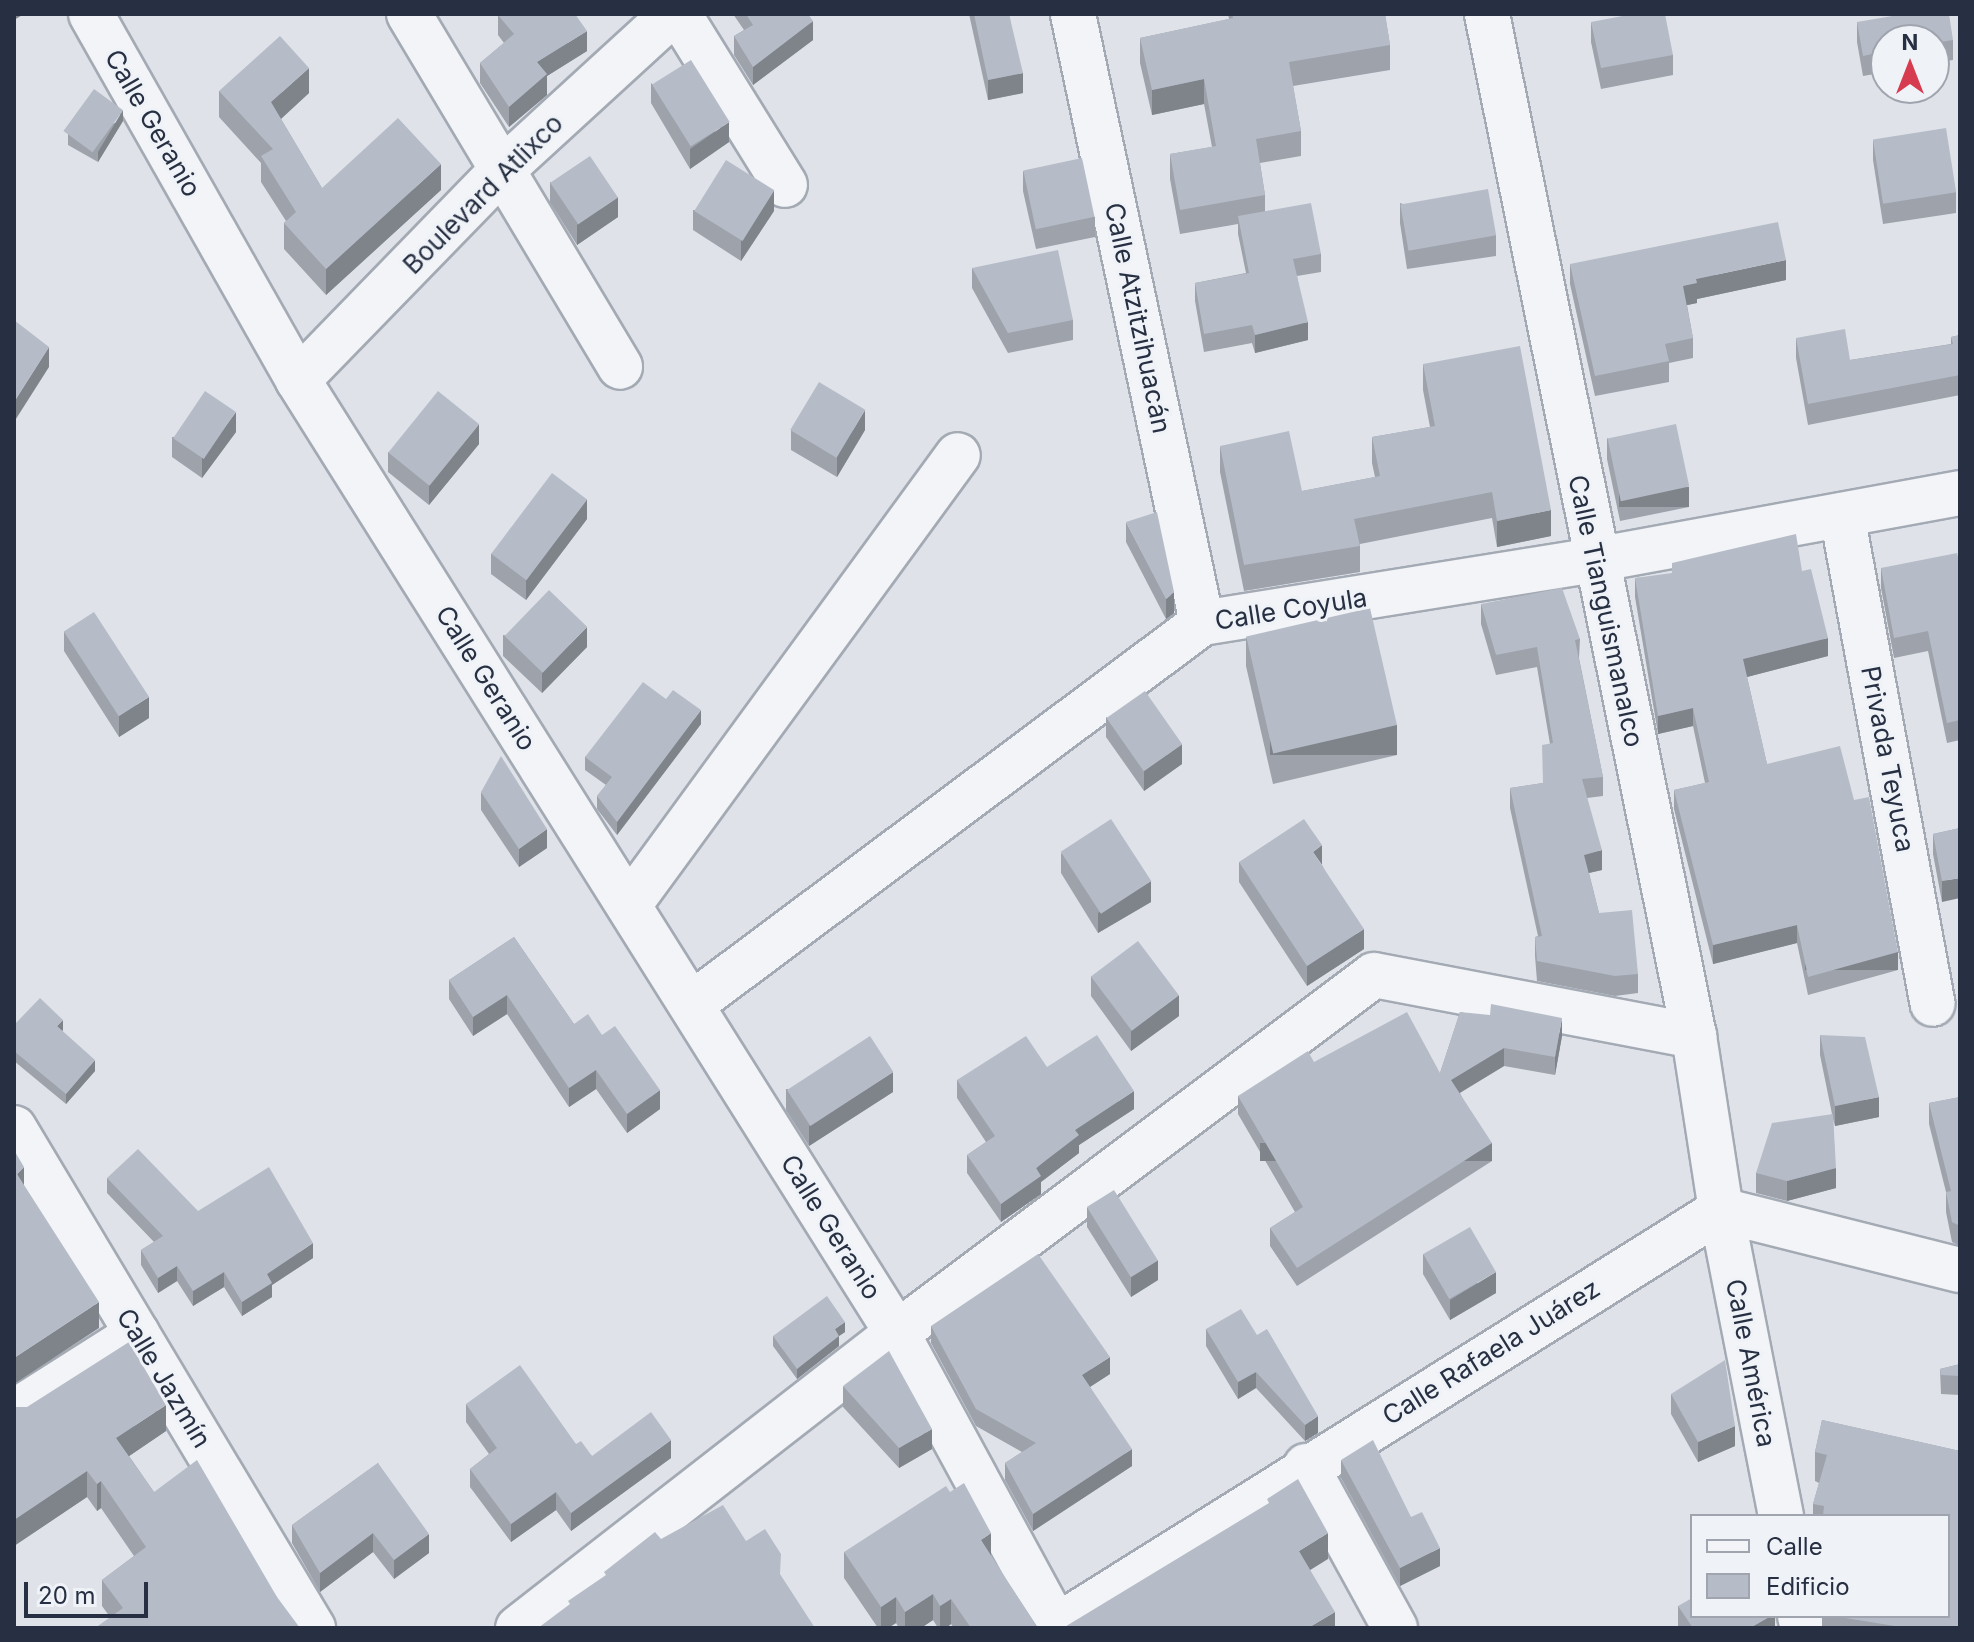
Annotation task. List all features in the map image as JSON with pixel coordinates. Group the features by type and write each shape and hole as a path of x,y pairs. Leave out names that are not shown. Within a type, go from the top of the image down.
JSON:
{"street":[{"name":"Calle Geranio","path":"91,14 298,380 897,1333 1055,1628"},
{"path":"409,14 620,367"},
{"name":"Boulevard Atlixco","path":"298,380 502,170 672,14"},
{"path":"679,14 785,185"},
{"name":"Calle Atzitzihuacán","path":"1073,14 1202,623"},
{"name":"Calle Tianguismanalco","path":"1487,14 1595,560 1694,1036 1721,1210"},
{"path":"629,905 958,455"},
{"name":"Calle Coyula","path":"692,1004 1202,623 1595,560 1960,493"},
{"name":"Privada Teyuca","path":"1842,515 1933,1004"},
{"path":"518,1628 897,1333 1374,975 1694,1036"},
{"name":"Calle Jazmín","path":"14,1128 313,1628"},
{"path":"1721,1210 1960,1270"},
{"name":"Calle Rafaela Juárez","path":"1055,1628 1306,1466 1721,1210"},
{"name":"Calle América","path":"1721,1210 1781,1514"},
{"path":"14,1412 137,1334"},
{"path":"1306,1466 1395,1628"}],"building":[{"path":"499,14 575,14 587,31 537,62 547,74 509,107 480,63 514,34"},
{"path":"746,14 808,14 813,21 753,67 734,36 753,25"},
{"path":"974,14 1009,14 1023,73 988,80"},
{"path":"1232,14 1385,14 1390,45 1289,62 1301,131 1256,139 1265,195 1180,210 1170,154 1216,146 1204,79 1152,90 1140,38 1233,18"},
{"path":"1633,14 1665,14 1673,55 1601,68 1591,22"},
{"path":"1904,14 1949,14 1953,40 1950,40 1950,24 1870,24 1870,54 1863,56 1857,22"},
{"path":"280,36 309,68 271,102 322,188 398,118 441,164 326,269 284,223 296,212 261,156 273,149 219,91"},
{"path":"691,60 730,122 691,146 652,84"},
{"path":"94,89 123,110 93,152 63,131"},
{"path":"1946,128 1956,192 1883,204 1873,140"},
{"path":"590,156 618,197 578,224 550,183"},
{"path":"1082,158 1094,217 1036,229 1023,170"},
{"path":"726,160 774,190 743,241 694,211"},
{"path":"1488,189 1496,235 1409,251 1400,204"},
{"path":"1311,203 1321,254 1293,259 1308,322 1255,335 1252,325 1204,334 1195,283 1249,273 1238,216"},
{"path":"1778,222 1786,260 1696,279 1697,283 1683,286 1693,338 1665,344 1669,361 1595,376 1570,264"},
{"path":"1058,250 1073,320 1008,333 972,268"},
{"path":"14,320 49,347 14,402"},
{"path":"1845,329 1850,360 1953,344 1951,337 1960,335 1960,375 1808,404 1796,338"},
{"path":"1520,346 1551,510 1497,521 1492,492 1354,519 1360,546 1244,565 1220,446 1289,431 1302,491 1380,476 1372,437 1435,426 1423,364"},
{"path":"819,382 865,410 836,458 790,430"},
{"path":"205,391 236,412 204,459 173,438"},
{"path":"438,391 479,424 429,486 388,452"},
{"path":"1676,424 1689,487 1621,501 1608,439"},
{"path":"552,473 587,499 526,580 491,554"},
{"path":"1157,512 1174,592 1166,599 1126,522"},
{"path":"1796,534 1802,571 1811,569 1828,638 1743,659 1767,764 1840,746 1854,800 1869,797 1898,952 1808,977 1797,925 1713,945 1674,790 1709,782 1693,708 1658,716 1635,578 1672,573 1672,563"},
{"path":"1957,553 1960,565 1960,720 1947,723 1928,631 1894,638 1881,568"},
{"path":"1562,588 1580,639 1575,640 1603,777 1582,779 1602,850 1584,855 1599,913 1632,910 1638,974 1615,976 1537,961 1535,937 1542,936 1510,788 1543,783 1542,745 1553,743 1537,647 1496,655 1481,604"},
{"path":"549,590 587,627 543,673 505,636"},
{"path":"1370,608 1397,725 1273,753 1246,637"},
{"path":"94,612 149,697 119,716 64,632"},
{"path":"643,682 666,699 673,690 701,710 617,822 597,796 612,777 585,757"},
{"path":"1145,691 1182,744 1144,771 1106,718"},
{"path":"501,756 547,829 519,849 481,792"},
{"path":"1111,819 1151,881 1101,914 1061,852"},
{"path":"1304,819 1322,845 1313,852 1364,929 1307,966 1239,862"},
{"path":"1960,828 1960,878 1942,881 1933,834"},
{"path":"514,937 574,1024 588,1014 602,1035 615,1026 660,1090 627,1114 596,1070 569,1088 507,995 473,1017 449,980"},
{"path":"1138,941 1179,995 1132,1031 1091,977"},
{"path":"40,998 63,1020 57,1026 95,1060 66,1094 14,1051 14,1025"},
{"path":"1491,1004 1562,1018 1555,1057 1504,1048 1451,1080 1492,1143 1297,1268 1270,1228 1303,1207 1238,1096 1308,1051 1314,1062 1407,1012 1440,1073 1460,1012 1490,1015"},
{"path":"1097,1035 1134,1091 1075,1130 1079,1135 1036,1168 1041,1176 1001,1204 967,1155 995,1136 957,1080 1026,1036 1047,1067"},
{"path":"1820,1035 1865,1037 1879,1097 1835,1106"},
{"path":"870,1036 893,1072 810,1126 787,1090"},
{"path":"1960,1097 1960,1226 1952,1222 1946,1192 1951,1191 1929,1103"},
{"path":"1833,1114 1836,1168 1787,1181 1756,1173 1772,1123"},
{"path":"138,1149 198,1211 269,1167 313,1243 267,1274 272,1283 242,1302 224,1272 193,1291 177,1266 158,1278 141,1250 163,1236 107,1178"},
{"path":"14,1150 24,1167 17,1174 99,1302 14,1358"},
{"path":"1114,1190 1158,1260 1131,1277 1087,1207"},
{"path":"1470,1227 1496,1272 1449,1299 1423,1254"},
{"path":"1038,1254 1110,1357 1082,1375 1132,1449 1033,1514 1005,1463 1036,1443 976,1409 931,1326"},
{"path":"827,1296 845,1322 835,1329 839,1336 797,1369 773,1336"},
{"path":"1241,1309 1257,1335 1267,1329 1318,1416 1305,1425 1256,1372 1238,1382 1206,1329"},
{"path":"129,1342 166,1405 116,1438 154,1492 197,1460 277,1597 300,1628 95,1628 123,1608 102,1580 146,1547 101,1481 97,1484 87,1471 14,1520 14,1407 27,1407"},
{"path":"889,1351 932,1429 899,1448 843,1386"},
{"path":"1725,1360 1735,1426 1698,1442 1671,1394"},
{"path":"1960,1364 1960,1376 1941,1375 1940,1369"},
{"path":"520,1365 576,1444 581,1441 592,1456 651,1412 671,1440 571,1513 556,1492 511,1524 470,1469 497,1448 466,1404"},
{"path":"1822,1420 1960,1451 1960,1628 1907,1628 1845,1618 1950,1618 1950,1514 1823,1514 1824,1506 1813,1504 1827,1455 1815,1452"},
{"path":"1373,1440 1411,1517 1422,1512 1440,1548 1400,1568 1341,1460"},
{"path":"378,1463 429,1534 394,1560 373,1533 320,1573 292,1525"},
{"path":"1298,1479 1328,1533 1299,1551 1335,1612 1308,1628 1063,1628 1269,1503 1267,1499"},
{"path":"964,1483 991,1533 981,1540 1038,1628 971,1628 951,1599 940,1606 933,1594 905,1612 896,1597 881,1607 844,1552 946,1486 950,1492"},
{"path":"723,1505 746,1541 765,1529 781,1554 780,1574 815,1628 538,1628 655,1532 661,1539"},
{"path":"1690,1599 1690,1618 1768,1618 1750,1628 1693,1628 1678,1606"}]}
